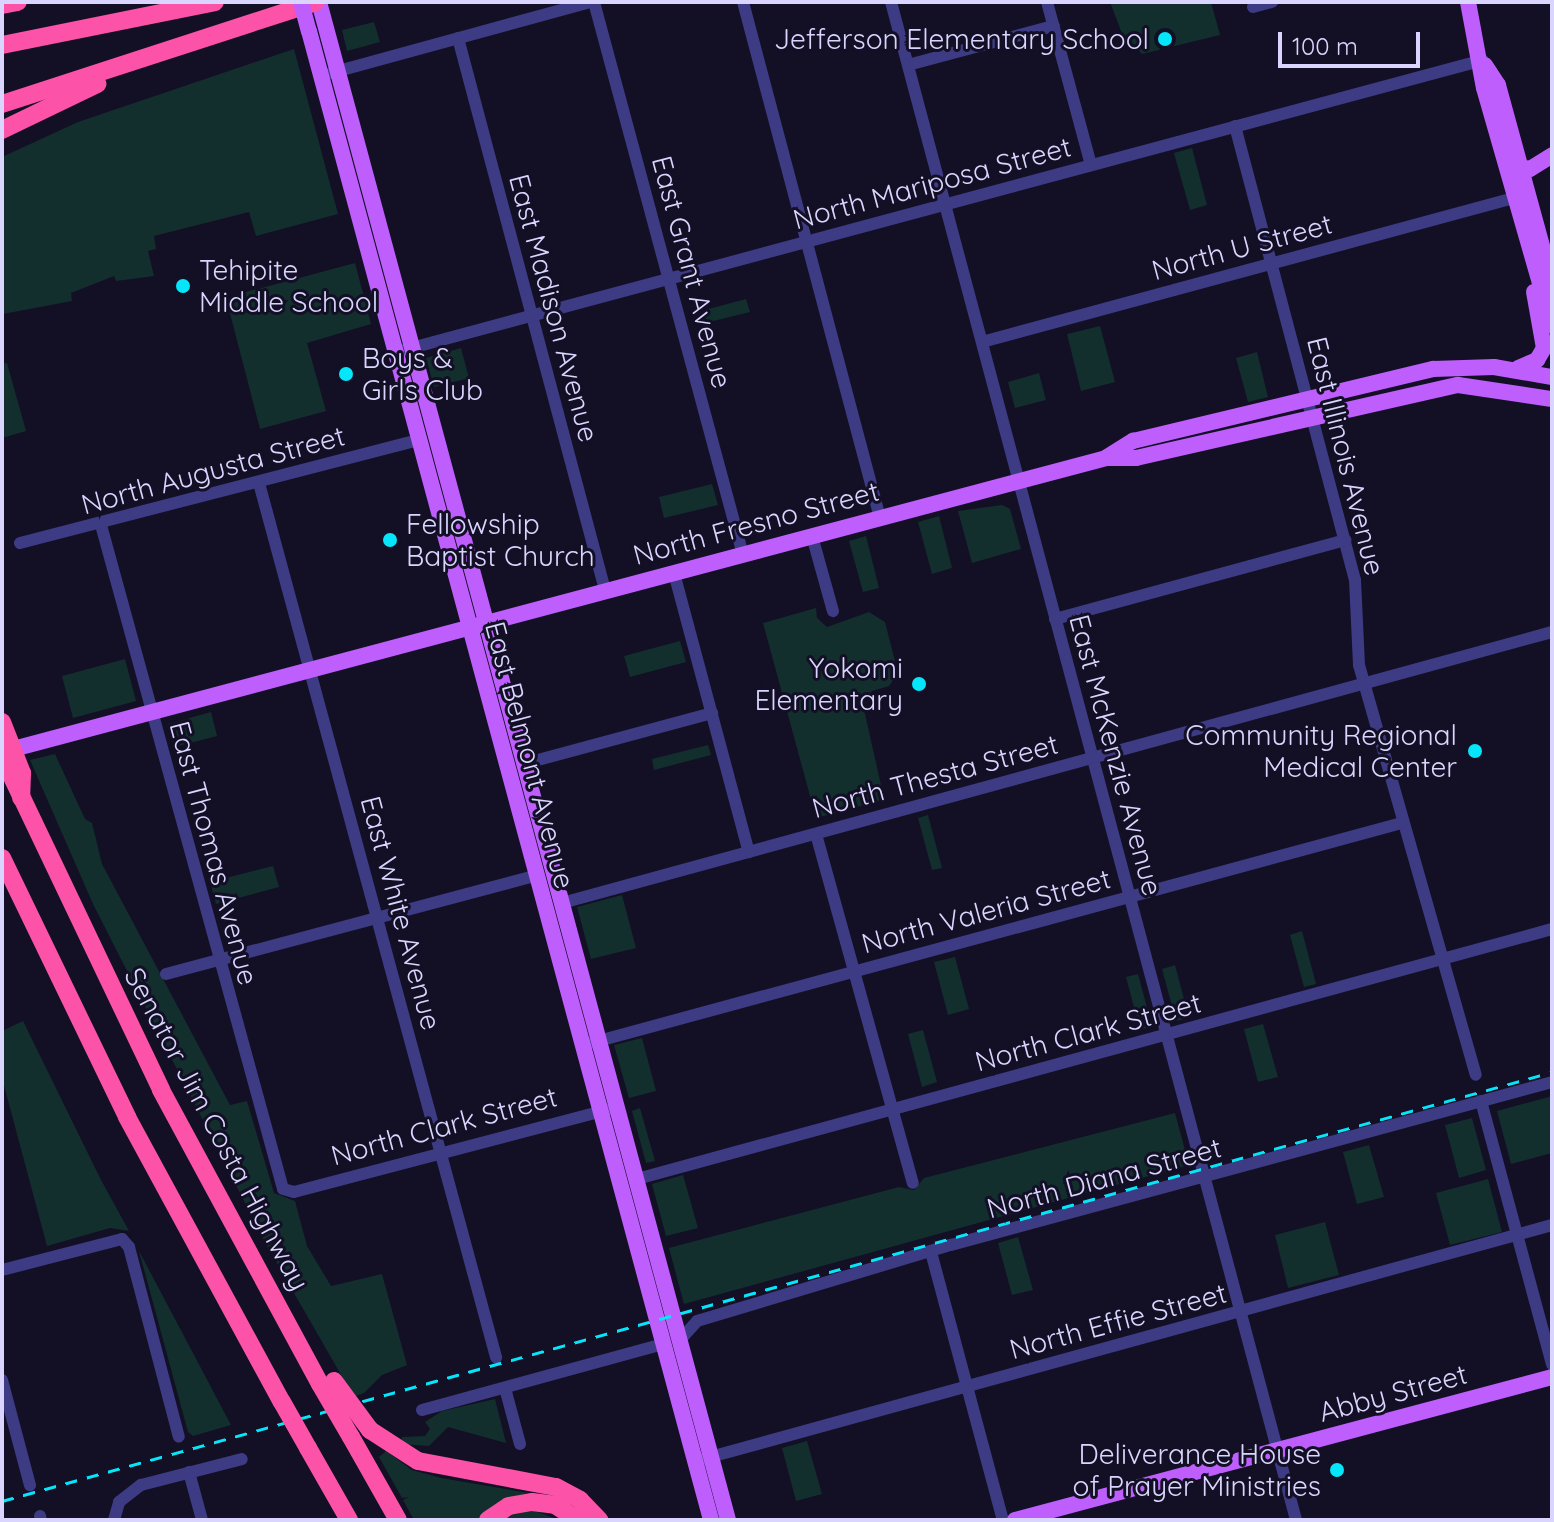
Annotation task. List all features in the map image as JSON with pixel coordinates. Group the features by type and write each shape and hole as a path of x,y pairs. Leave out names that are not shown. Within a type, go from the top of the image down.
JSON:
{"highway":[{"path":"2,5 18,2"},
{"path":"2,45 215,2"},
{"path":"2,104 317,2"},
{"path":"2,130 191,43"},
{"path":"2,722 22,773 21,798"},
{"name":"Senator Jim Costa Highway","path":"2,754 126,1020 250,1252 327,1383 351,1437 398,1520"},
{"path":"2,858 127,1117 349,1520"},
{"path":"327,1383 370,1430 418,1461 567,1492 599,1520"},
{"path":"308,1448 339,1520"},
{"path":"488,1520 509,1506 532,1502 555,1505 578,1520"}],"main road":[{"name":"East Belmont Avenue","path":"301,2 418,440 523,764 562,903 591,1043 703,1459 728,1520"},
{"name":"East Belmont Avenue","path":"317,2 411,348 535,876 591,1043"},
{"path":"1468,2 1483,60 1489,105 1531,262 1552,325"},
{"path":"1483,60 1498,85 1550,277"},
{"path":"1489,105 1504,131 1512,165 1522,171"},
{"path":"1522,171 1552,155"},
{"path":"1514,198 1523,206 1550,277"},
{"path":"1510,369 1532,363 1544,348 1531,262"},
{"name":"North Fresno Street","path":"1106,458 1133,441 1433,369 1510,369 1552,377"},
{"name":"North Fresno Street","path":"2,754 309,668 1106,458 1136,458 1458,385 1552,399"},
{"name":"East Belmont Avenue","path":"609,1110 637,1179 671,1345 681,1378 693,1385 711,1520"},
{"name":"Abby Street","path":"1015,1520 1552,1377"}],"street":[{"path":"320,76 592,2"},
{"name":"East Grant Avenue","path":"592,2 743,555"},
{"path":"743,2 880,518"},
{"name":"East McKenzie Avenue","path":"891,2 1296,1520"},
{"path":"1047,2 1091,165"},
{"path":"1253,7 1272,2"},
{"path":"908,65 1054,26"},
{"name":"East Madison Avenue","path":"458,38 605,590"},
{"name":"North Mariposa Street","path":"394,353 1483,60"},
{"name":"East Illinois Avenue","path":"1235,126 1355,580 1356,641 1364,684 1476,1075"},
{"name":"North U Street","path":"982,342 1514,198"},
{"name":"North Augusta Street","path":"20,543 101,525 418,440"},
{"name":"East White Avenue","path":"259,483 496,1357"},
{"name":"East Thomas Avenue","path":"101,525 218,960 285,1191"},
{"path":"812,536 833,611"},
{"path":"1055,619 1345,540"},
{"path":"674,573 749,852"},
{"name":"North Thesta Street","path":"562,903 1552,632"},
{"path":"523,764 712,713"},
{"name":"North Valeria Street","path":"591,1043 1402,823"},
{"path":"816,834 913,1183"},
{"path":"166,974 535,876"},
{"name":"North Clark Street","path":"637,1179 1552,929"},
{"name":"North Diana Street","path":"422,1410 672,1342 697,1321 931,1252 1552,1082"},
{"path":"1481,1101 1552,1365"},
{"name":"North Clark Street","path":"285,1191 609,1110"},
{"name":"North Effie Street","path":"703,1459 1552,1225"},
{"path":"2,1270 122,1239 129,1247 179,1437"},
{"path":"931,1252 1003,1520"},
{"path":"2,1380 30,1485"},
{"path":"505,1388 520,1444"},
{"path":"114,1520 128,1492 242,1459"},
{"path":"189,1472 202,1520"}],"green space":[{"path":"1110,2 1211,2 1220,35 1142,54 1121,31"},
{"path":"374,22 380,42 347,51 342,30"},
{"path":"294,49 338,214 256,236 249,212 154,236 156,249 148,251 154,276 116,281 114,276 71,293 72,301 3,314 2,157 78,122"},
{"path":"1192,148 1207,205 1190,210 1174,153"},
{"path":"355,263 371,324 307,343 326,411 260,429 227,302 231,296"},
{"path":"746,299 750,312 697,325 693,313"},
{"path":"1100,326 1115,382 1081,391 1067,334"},
{"path":"461,348 469,378 434,387 426,358"},
{"path":"1257,352 1268,397 1248,402 1236,358"},
{"path":"7,363 26,431 2,438 2,364"},
{"path":"1039,373 1046,400 1015,408 1008,382"},
{"path":"712,484 718,505 664,518 659,497"},
{"path":"1002,505 1010,509 1021,549 972,563 958,511"},
{"path":"939,516 952,568 932,574 918,522"},
{"path":"866,536 879,588 863,592 849,541"},
{"path":"816,608 817,618 827,627 869,612 885,622 898,673 889,686 872,691 863,705 883,794 879,801 816,818 763,623"},
{"path":"680,641 686,662 630,677 624,656"},
{"path":"125,659 136,701 73,718 62,676"},
{"path":"211,712 217,736 174,747 168,724"},
{"path":"708,745 711,755 654,770 652,759"},
{"path":"55,754 85,819 92,823 102,864 230,1105 247,1101 274,1193 295,1201 307,1246 331,1286 382,1274 407,1365 382,1375 364,1393 356,1396 344,1380 267,1246 93,904 30,760"},
{"path":"928,815 942,868 932,870 918,818"},
{"path":"273,866 279,887 216,904 210,882"},
{"path":"622,895 636,948 591,959 577,907"},
{"path":"1302,931 1316,984 1304,987 1290,935"},
{"path":"955,957 969,1009 948,1015 934,962"},
{"path":"1175,965 1189,1018 1176,1021 1162,969"},
{"path":"1138,974 1152,1026 1140,1030 1126,977"},
{"path":"23,1021 129,1231 110,1228 47,1246 2,1078 2,1031"},
{"path":"1263,1024 1278,1077 1258,1082 1244,1029"},
{"path":"923,1030 937,1082 922,1087 908,1034"},
{"path":"642,1038 656,1091 629,1098 614,1045"},
{"path":"1552,1096 1552,1153 1511,1164 1497,1111"},
{"path":"640,1108 655,1161 646,1163 632,1111"},
{"path":"1175,1113 1189,1165 684,1304 669,1248 899,1187 914,1190 924,1178"},
{"path":"1472,1118 1486,1170 1459,1178 1445,1125"},
{"path":"1369,1145 1384,1197 1357,1204 1343,1152"},
{"path":"683,1175 698,1228 666,1236 652,1184"},
{"path":"1488,1179 1502,1232 1450,1245 1436,1193"},
{"path":"1325,1222 1339,1275 1288,1288 1275,1235"},
{"path":"1018,1237 1033,1290 1012,1295 998,1243"},
{"path":"139,1251 231,1425 193,1436 188,1432"},
{"path":"495,1399 506,1443 448,1427 429,1446 400,1444 402,1437 425,1436 430,1429 425,1422 442,1411"},
{"path":"807,1441 822,1494 796,1501 782,1448"},
{"path":"386,1451 412,1470 541,1495 489,1511 479,1520 414,1520 403,1500 409,1497 402,1498 379,1457"},
{"path":"532,1510 560,1520 503,1520 514,1514"}],"railway":[{"path":"2,1501 1552,1072"}],"place":[{"name":"Jefferson Elementary School","path":"1165,39"},
{"name":"Tehipite Middle School","path":"183,286"},
{"name":"Boys & Girls Club","path":"346,374"},
{"name":"Fellowship Baptist Church","path":"390,540"},
{"name":"Yokomi Elementary","path":"919,684"},
{"name":"Community Regional Medical Center","path":"1475,751"},
{"name":"Deliverance House of Prayer Ministries","path":"1337,1470"}]}
